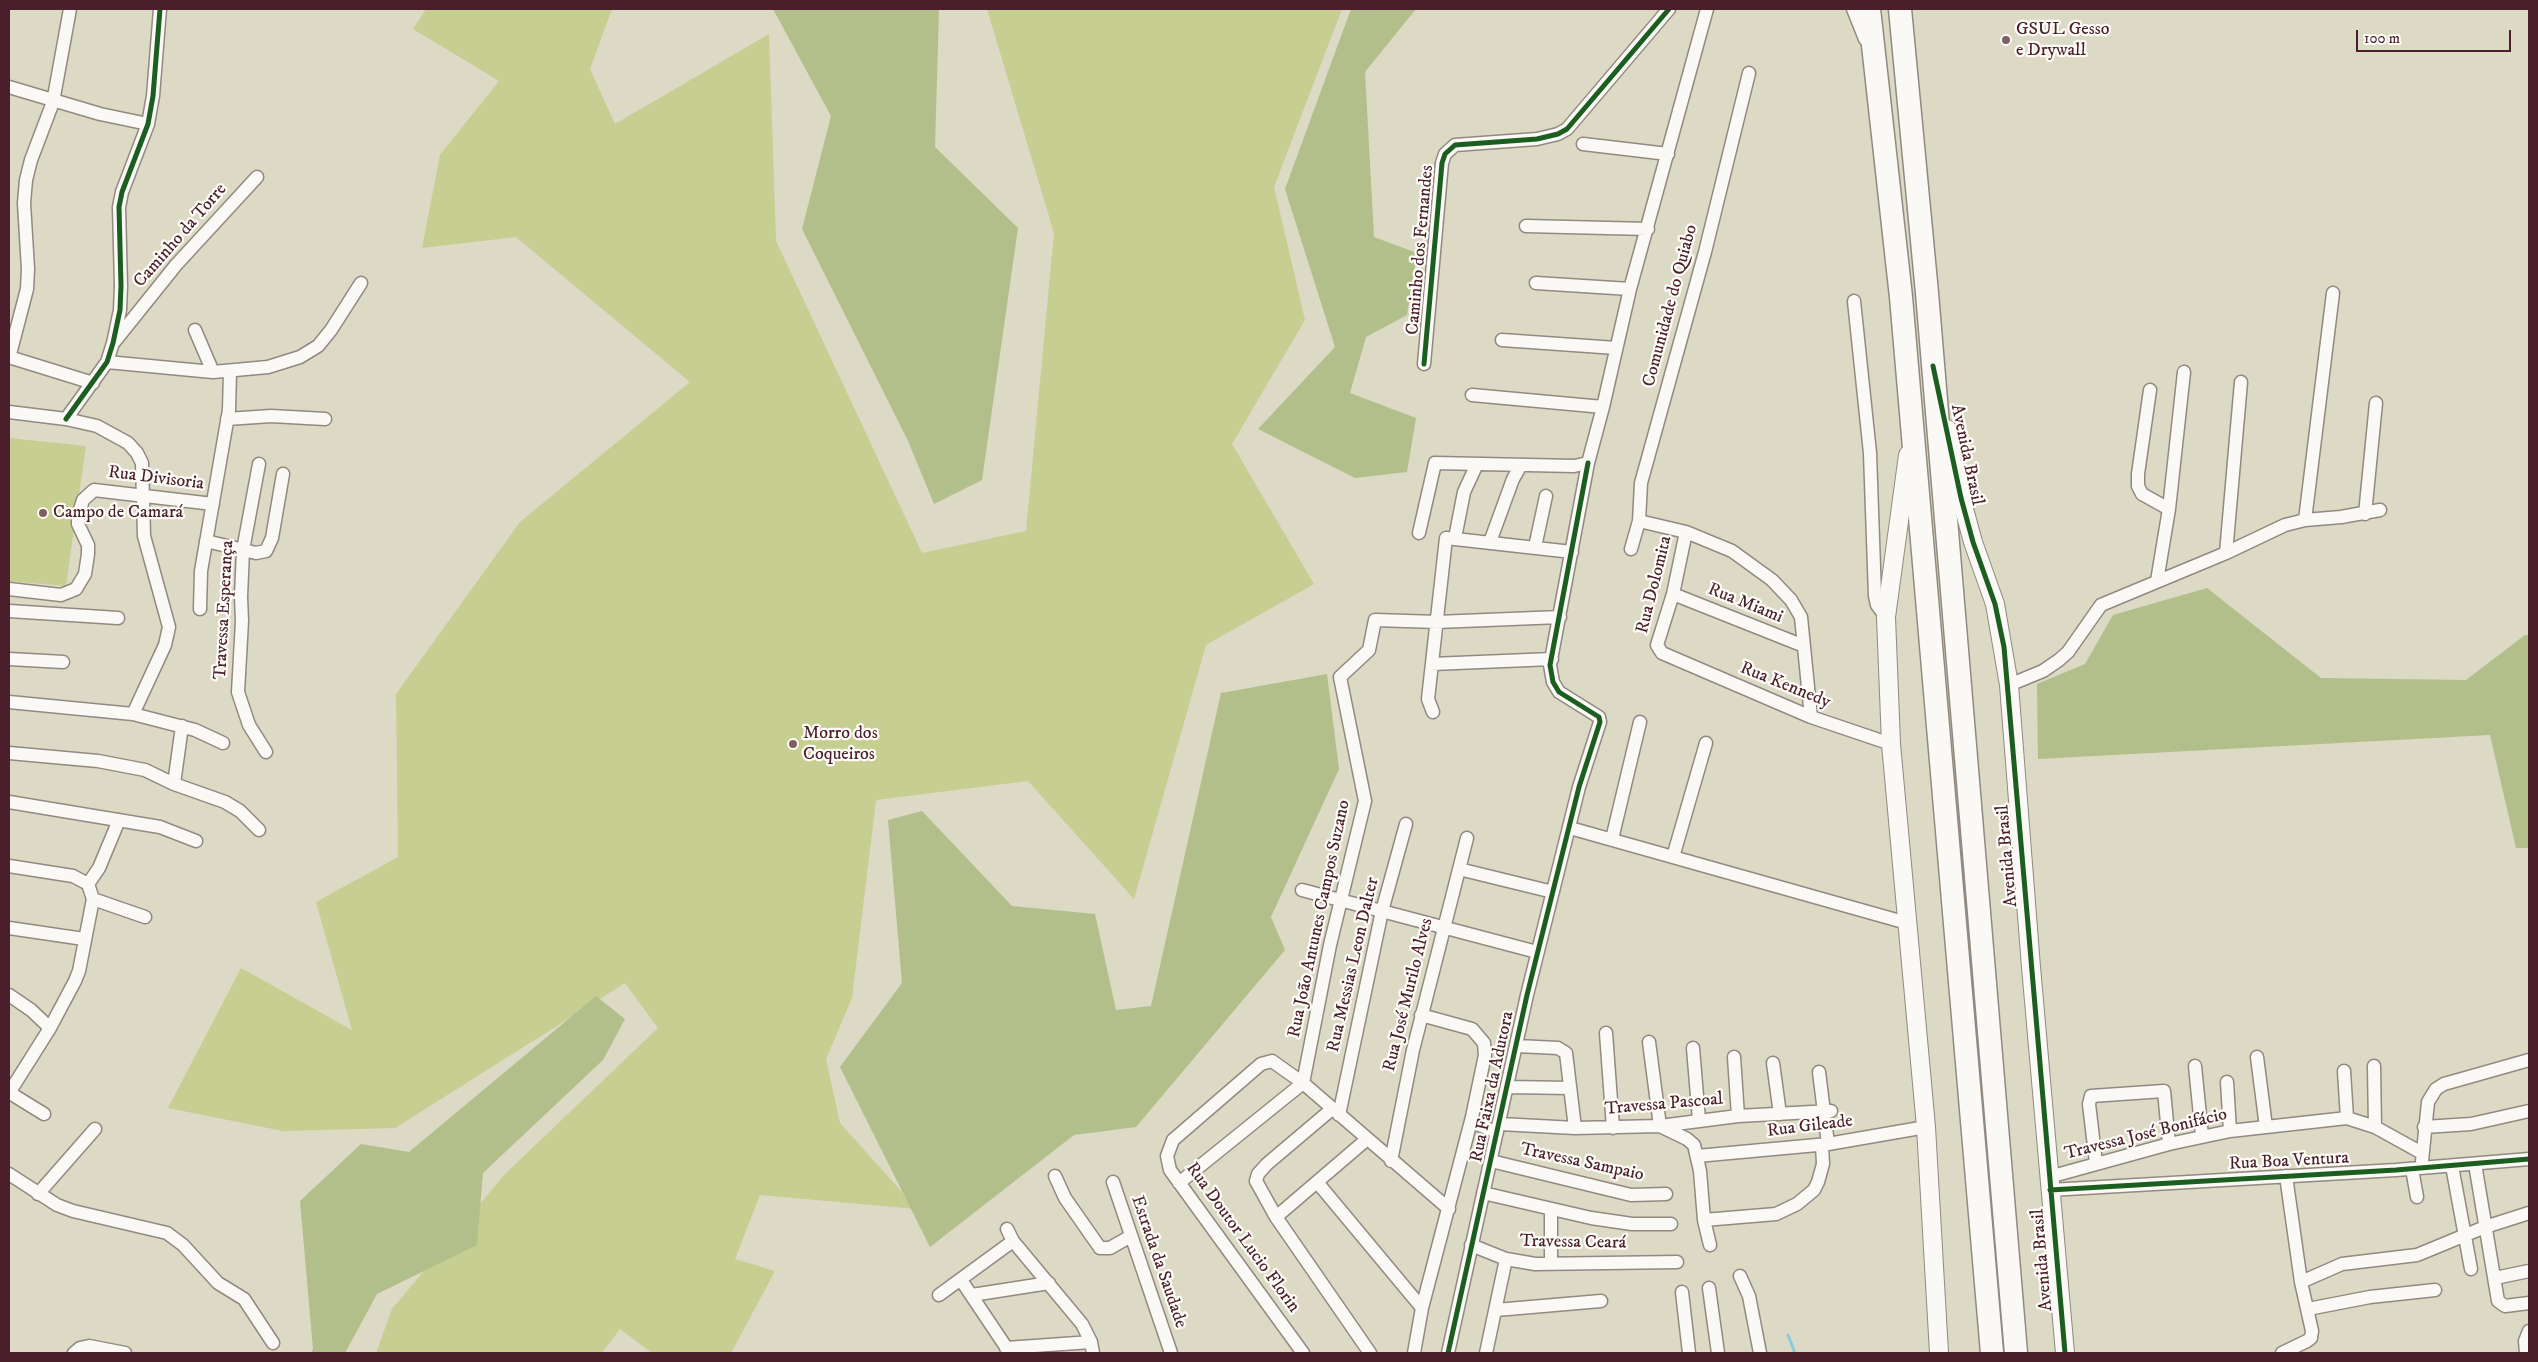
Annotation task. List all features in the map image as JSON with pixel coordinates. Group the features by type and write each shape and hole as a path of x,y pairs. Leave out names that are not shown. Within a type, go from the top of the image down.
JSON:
{"highway":[{"path":"1869,9 1912,426 1992,1353"},
{"name":"Avenida Brasil","path":"1900,9 1933,366 2016,1351"}],"street":[{"path":"70,9 54,102 31,160 26,180 24,210 28,269 27,289 9,358 93,383"},
{"path":"66,419 107,362 113,343 120,310 119,207 122,192 148,124 153,96 160,9"},
{"name":"Caminho dos Fernandes","path":"1424,364 1442,163 1445,154 1455,145 1537,139 1558,134 1567,129 1669,9"},
{"name":"Rua Faixa da Adutora","path":"1448,1353 1537,952 1584,770 1600,722 1599,716 1559,692 1552,682 1552,658 1588,464 1604,407 1630,289 1707,9"},
{"path":"1853,9 1875,61"},
{"name":"Comunidade do Quiabo","path":"1631,549 1638,521 1641,483 1712,226 1750,73"},
{"path":"9,87 54,102 148,124"},
{"path":"1583,144 1668,154"},
{"name":"Caminho da Torre","path":"113,343 176,266 257,177"},
{"path":"1526,226 1648,229"},
{"path":"107,362 213,372 230,372 268,367 300,356 318,346 331,330 361,283"},
{"path":"1536,283 1630,289"},
{"path":"2305,520 2333,293"},
{"path":"1854,301 1870,453 1875,596 1877,605 1886,617"},
{"path":"194,330 213,372"},
{"path":"1502,340 1616,348"},
{"name":"Avenida Brasil","path":"1933,366 1961,498 1973,542 1995,604 2009,685 2065,1353"},
{"path":"200,609 201,571 227,419 230,396 230,372"},
{"path":"2157,581 2169,508 2184,372"},
{"path":"2226,553 2241,382"},
{"path":"2150,390 2138,486 2142,494 2169,508"},
{"path":"1472,395 1604,407"},
{"path":"2365,514 2376,403"},
{"path":"9,412 66,419 97,426 128,443 142,462 144,536 169,627 165,646 133,714"},
{"path":"227,419 272,416 325,419"},
{"path":"1912,426 1886,617 1891,744 1926,1127 1939,1353"},
{"path":"1419,532 1435,463 1574,466 1588,464"},
{"name":"Travessa Esperança","path":"259,464 243,550 238,692 248,725 266,752"},
{"path":"1455,538 1464,492 1477,464"},
{"path":"1490,542 1513,478 1521,465"},
{"path":"206,541 243,550 261,553 266,551 272,538 283,474"},
{"name":"Rua Divisoria","path":"9,589 61,595 76,589 85,574 88,563 88,545 78,524 78,516 83,500 94,490 142,494 212,504"},
{"path":"1535,548 1546,496"},
{"path":"2009,685 2043,671 2059,660 2068,652 2101,605 2226,553 2285,526 2305,520 2365,514 2380,510"},
{"path":"1638,521 1679,530 1732,551 1781,588 1791,600 1801,618 1811,717"},
{"name":"Rua Dolomita","path":"1667,656 1658,650 1658,645 1673,594 1679,530"},
{"path":"1433,712 1428,699 1446,538 1572,552"},
{"name":"Rua Miami","path":"1673,594 1804,646"},
{"path":"9,611 118,618"},
{"path":"1437,622 1560,617"},
{"name":"Rua João Antunes Campos Suzano","path":"1303,1083 1320,989 1365,801 1340,677 1369,650 1375,620 1437,622"},
{"name":"Rua Kennedy","path":"1667,656 1811,717 1891,744"},
{"path":"1432,664 1552,658"},
{"path":"9,659 63,662"},
{"path":"9,702 133,714 182,726 223,743"},
{"path":"1612,839 1640,722"},
{"path":"174,784 182,726"},
{"path":"1673,857 1706,743"},
{"path":"9,753 121,764 145,770 174,784 225,802 240,811 259,830"},
{"path":"9,802 160,827 196,841"},
{"path":"88,884 103,861 120,820"},
{"name":"Rua Messias Leon Dalter","path":"1335,1112 1382,911 1406,824"},
{"path":"1570,828 1907,923"},
{"name":"Rua José Murilo Alves","path":"1391,1161 1421,1015 1467,838"},
{"path":"9,866 73,876 88,884 93,899 79,971 50,1028 9,1093 44,1114"},
{"path":"1459,869 1553,892"},
{"path":"1302,890 1537,952"},
{"path":"93,899 145,917"},
{"path":"9,928 84,940"},
{"path":"9,995 31,1010 50,1028"},
{"name":"Rua Faixa da Adutora","path":"1414,1353 1422,1308 1484,1067 1484,1043 1472,1029 1421,1015"},
{"path":"1606,1033 1613,1128"},
{"path":"1650,1042 1660,1126 1687,1139 1694,1145 1698,1156 1704,1220 1710,1245"},
{"path":"1517,1046 1558,1048 1566,1053 1575,1128"},
{"path":"1693,1048 1699,1120"},
{"path":"1734,1057 1738,1116"},
{"path":"2257,1057 2266,1127"},
{"path":"2417,1197 2417,1168 2422,1153 2428,1102 2436,1088 2529,1060"},
{"name":"Rua Doutor Lucio Florin","path":"1303,1083 1272,1062 1261,1064 1173,1140 1167,1160 1179,1183 1303,1353"},
{"path":"1773,1064 1780,1114"},
{"path":"2195,1066 2202,1136"},
{"path":"2374,1066 2375,1127"},
{"path":"2344,1071 2347,1118"},
{"path":"1704,1220 1776,1214 1797,1204 1814,1190 1823,1164 1827,1111 1819,1072"},
{"path":"2227,1082 2230,1131"},
{"path":"1179,1183 1303,1083 1366,1140 1449,1209"},
{"path":"1508,1088 1570,1088"},
{"path":"2096,1163 2089,1104 2089,1099 2093,1096 2164,1091 2168,1144"},
{"path":"2424,1127 2471,1124 2529,1110"},
{"name":"Travessa Pascoal","path":"1471,1122 1498,1128 1613,1128 1660,1126 1738,1116 1827,1111"},
{"path":"1335,1112 1268,1164 1258,1174 1256,1181 1276,1216 1370,1353"},
{"name":"Travessa José Bonifácio","path":"2050,1184 2096,1163 2202,1136 2230,1131 2347,1118 2375,1127 2422,1153"},
{"name":"Rua Gileade","path":"1698,1156 1825,1145 1926,1127"},
{"path":"38,1194 95,1129"},
{"path":"1276,1216 1366,1140"},
{"name":"Rua Boa Ventura","path":"2050,1184 2286,1176 2529,1160"},
{"name":"Travessa Sampaio","path":"1491,1161 1632,1195 1666,1194"},
{"path":"2475,1164 2499,1304 2505,1306 2529,1303"},
{"path":"2452,1166 2471,1269"},
{"path":"9,1174 38,1194 73,1211 167,1233 182,1245 218,1283 244,1299 273,1343"},
{"path":"1055,1176 1065,1198 1100,1248 1110,1248 1131,1236"},
{"path":"2282,1353 2311,1338 2286,1176"},
{"name":"Estrada da Saudade","path":"1112,1182 1171,1353"},
{"path":"1317,1182 1422,1308"},
{"path":"1483,1193 1614,1222 1671,1224"},
{"path":"1551,1209 1551,1264"},
{"path":"2301,1282 2342,1264 2417,1255 2485,1227 2529,1213"},
{"path":"939,1295 961,1280 1010,1235 1082,1324 1092,1348 1008,1350 961,1280"},
{"name":"Travessa Ceará","path":"1471,1245 1506,1259 1522,1262 1551,1264 1676,1262"},
{"path":"1486,1353 1506,1259"},
{"path":"2495,1278 2529,1271"},
{"path":"1740,1276 1749,1296 1760,1353"},
{"path":"972,1295 1049,1283"},
{"path":"1709,1288 1718,1353"},
{"path":"2308,1310 2370,1297 2435,1290"},
{"path":"1682,1292 1689,1353"},
{"path":"1496,1310 1601,1301"},
{"path":"2526,1353 2525,1341 2529,1331"},
{"path":"74,1353 80,1348 89,1346 126,1353"}],"green space":[{"path":"426,9 612,9 590,69 615,124 769,34 776,241 922,553 1026,531 1054,233 987,9 1342,9 1274,187 1305,320 1232,444 1314,584 1206,645 1134,899 1028,781 876,800 852,998 826,1059 840,1123 917,1209 760,1195 735,1259 775,1271 731,1353 652,1353 620,1329 602,1353 376,1353 392,1309 505,1174 658,1028 625,983 395,1128 283,1131 168,1108 241,968 352,1030 316,902 398,857 396,694 520,522 690,382 516,237 422,248 440,155 499,81 413,29"},
{"path":"773,9 939,9 935,147 1018,228 982,480 934,504 908,441 802,229 831,116"},
{"path":"1351,9 1416,9 1365,72 1374,237 1417,253 1407,315 1366,337 1350,393 1416,418 1407,472 1355,478 1258,429 1335,347 1285,189"},
{"name":"Campo de Camará","path":"9,438 86,446 66,586 9,581"},
{"path":"2207,588 2321,678 2466,680 2525,635 2529,635 2529,848 2516,848 2490,735 2038,759 2037,684 2085,664 2113,615"},
{"path":"1327,674 1339,769 1271,917 1285,950 1136,1127 1074,1135 930,1247 840,1067 902,983 888,820 922,811 1012,906 1095,914 1116,1010 1151,1006 1221,693"},
{"path":"596,996 625,1019 603,1060 483,1173 477,1245 377,1294 345,1353 311,1353 313,1349 300,1201 361,1144 409,1152"}],"waterway":[{"path":"1788,1335 1795,1353"}],"cycle path":[{"path":"66,419 107,362 113,343 120,310 119,207 122,192 148,124 153,96 160,9"},
{"path":"1424,364 1442,163 1445,154 1455,145 1537,139 1558,134 1567,129 1669,9"},
{"path":"1933,366 1961,498 1973,542 1995,604 2004,647 2065,1353"},
{"path":"1448,1353 1527,995 1579,787 1600,722 1599,717 1559,692 1553,682 1550,665 1588,463"},
{"path":"2050,1190 2396,1170 2529,1159"}],"place":[{"name":"GSUL Gesso e Drywall","path":"2006,40"},
{"name":"Campo de Camará","path":"43,513"},
{"name":"Morro dos Coqueiros","path":"793,744"}]}
